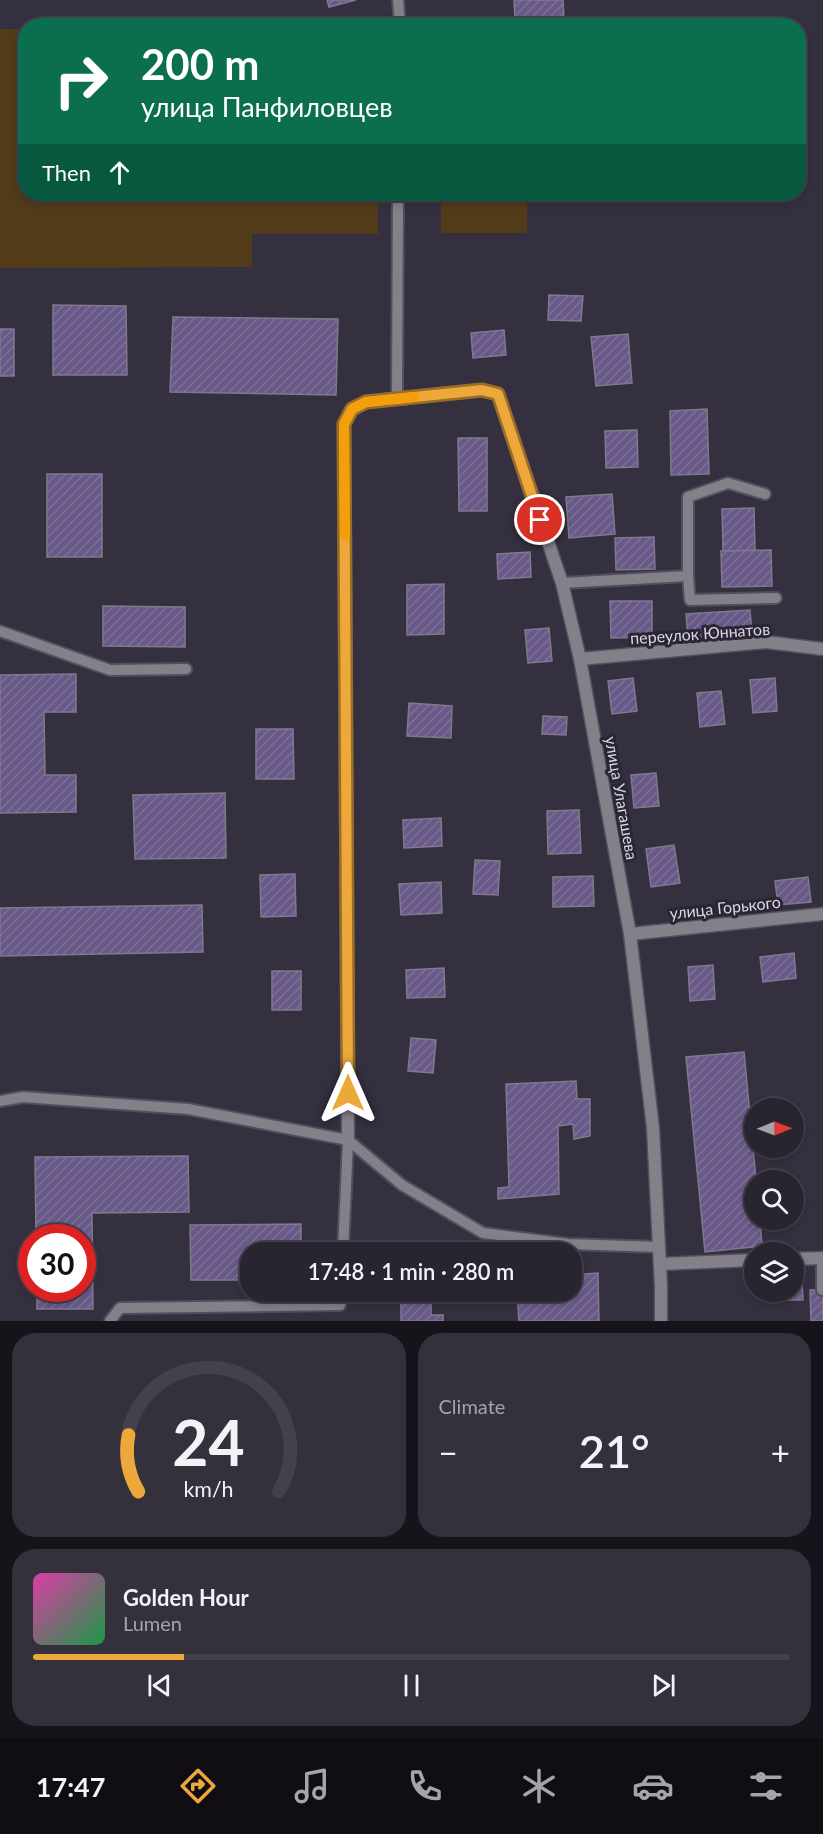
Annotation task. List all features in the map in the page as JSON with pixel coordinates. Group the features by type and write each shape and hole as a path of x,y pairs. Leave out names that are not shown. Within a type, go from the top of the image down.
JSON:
{"street":[{"name":"улица Улагашева","path":"397,399 482,390 498,394 561,583 580,658 630,934 653,1128 660,1264 660,1321"},
{"path":"348,1140 344,424 352,409 366,402 397,399"},
{"name":"переулок Юннатов","path":"580,658 766,642 823,649"},
{"name":"улица Горького","path":"630,934 823,914"},
{"path":"804,1259 822,1258"},
{"path":"660,1264 744,1260"}],"lane":[{"path":"398,0 399,18"},
{"path":"397,399 398,201"},
{"path":"765,494 728,483 688,497 690,600 776,598"},
{"path":"561,583 688,576"},
{"path":"0,631 110,670 186,669"},
{"path":"0,1101 23,1097 188,1109 348,1140 402,1185 483,1233 568,1244 658,1247"},
{"path":"343,1242 348,1140"},
{"path":"822,1258 822,1290"},
{"path":"110,1321 120,1308 340,1305 340,1302"}],"shaded area":[{"path":"0,29 18,29 18,201 378,201 378,234 252,234 252,267 0,268"},
{"path":"441,201 527,201 527,233 441,233"}],"building":[{"path":"327,0 356,0 329,7"},
{"path":"514,0 563,0 564,18 515,18"},
{"path":"549,295 583,296 581,321 548,320"},
{"path":"53,305 126,306 127,375 53,375"},
{"path":"173,317 338,319 336,395 170,392"},
{"path":"0,329 14,329 14,376 0,376"},
{"path":"504,330 506,355 473,358 471,333"},
{"path":"628,334 632,383 596,386 591,337"},
{"path":"707,409 709,474 671,475 670,411"},
{"path":"637,430 638,467 606,468 605,431"},
{"path":"458,438 487,438 487,511 459,511"},
{"path":"47,474 102,474 102,557 47,557"},
{"path":"612,494 615,534 569,538 566,497"},
{"path":"754,508 755,550 723,551 722,509"},
{"path":"654,537 655,569 616,570 615,538"},
{"path":"771,550 772,586 722,587 721,551"},
{"path":"530,552 531,577 498,579 497,554"},
{"path":"444,584 444,634 407,635 407,585"},
{"path":"610,601 652,601 652,637 611,638"},
{"path":"103,606 185,607 185,647 103,646"},
{"path":"750,610 752,634 688,638 686,614"},
{"path":"549,628 552,661 528,663 525,630"},
{"path":"76,674 76,712 44,712 45,775 76,775 76,812 0,813 0,675"},
{"path":"633,678 637,711 612,714 608,681"},
{"path":"775,678 777,711 753,713 750,680"},
{"path":"721,691 725,724 700,727 697,693"},
{"path":"409,703 452,706 451,738 407,736"},
{"path":"543,716 567,717 566,735 542,734"},
{"path":"256,729 293,729 294,779 256,779"},
{"path":"656,773 659,806 634,808 631,775"},
{"path":"225,793 226,858 135,859 133,795"},
{"path":"579,810 581,853 548,854 547,811"},
{"path":"441,818 442,846 404,848 403,820"},
{"path":"674,845 680,883 651,887 646,849"},
{"path":"475,860 500,861 498,895 473,894"},
{"path":"295,874 296,916 261,917 260,875"},
{"path":"593,876 594,906 553,907 553,877"},
{"path":"808,877 811,902 778,905 775,881"},
{"path":"441,882 442,913 401,915 399,884"},
{"path":"202,905 203,952 0,956 0,908"},
{"path":"794,953 796,978 763,982 760,957"},
{"path":"713,965 715,999 690,1001 688,967"},
{"path":"444,968 445,997 407,998 406,970"},
{"path":"272,971 301,971 301,1010 272,1010"},
{"path":"411,1038 436,1040 433,1073 408,1071"},
{"path":"744,1052 748,1098 744,1098 744,1158 754,1158 755,1170 744,1170 744,1230 761,1230 762,1242 744,1242 744,1248 705,1252 686,1057"},
{"path":"576,1081 577,1099 590,1099 590,1136 574,1139 573,1124 558,1126 559,1194 498,1199 498,1188 509,1187 506,1084"},
{"path":"188,1156 189,1212 92,1213 92,1224 36,1224 35,1157"},
{"path":"301,1224 301,1242 240,1242 240,1280 191,1280 190,1225"},
{"path":"598,1273 599,1321 519,1321 518,1302 582,1302 582,1274"},
{"path":"810,1290 823,1290 823,1321 811,1321"},
{"path":"37,1302 93,1302 93,1309 37,1309"},
{"path":"401,1302 431,1302 431,1315 443,1315 443,1321 401,1321"}],"slow traffic":[{"path":"345,535 344,424 352,409 366,402 415,397"}],"route":[{"path":"348,1093 344,424 352,409 366,402 482,390 498,394 540,520"}]}
